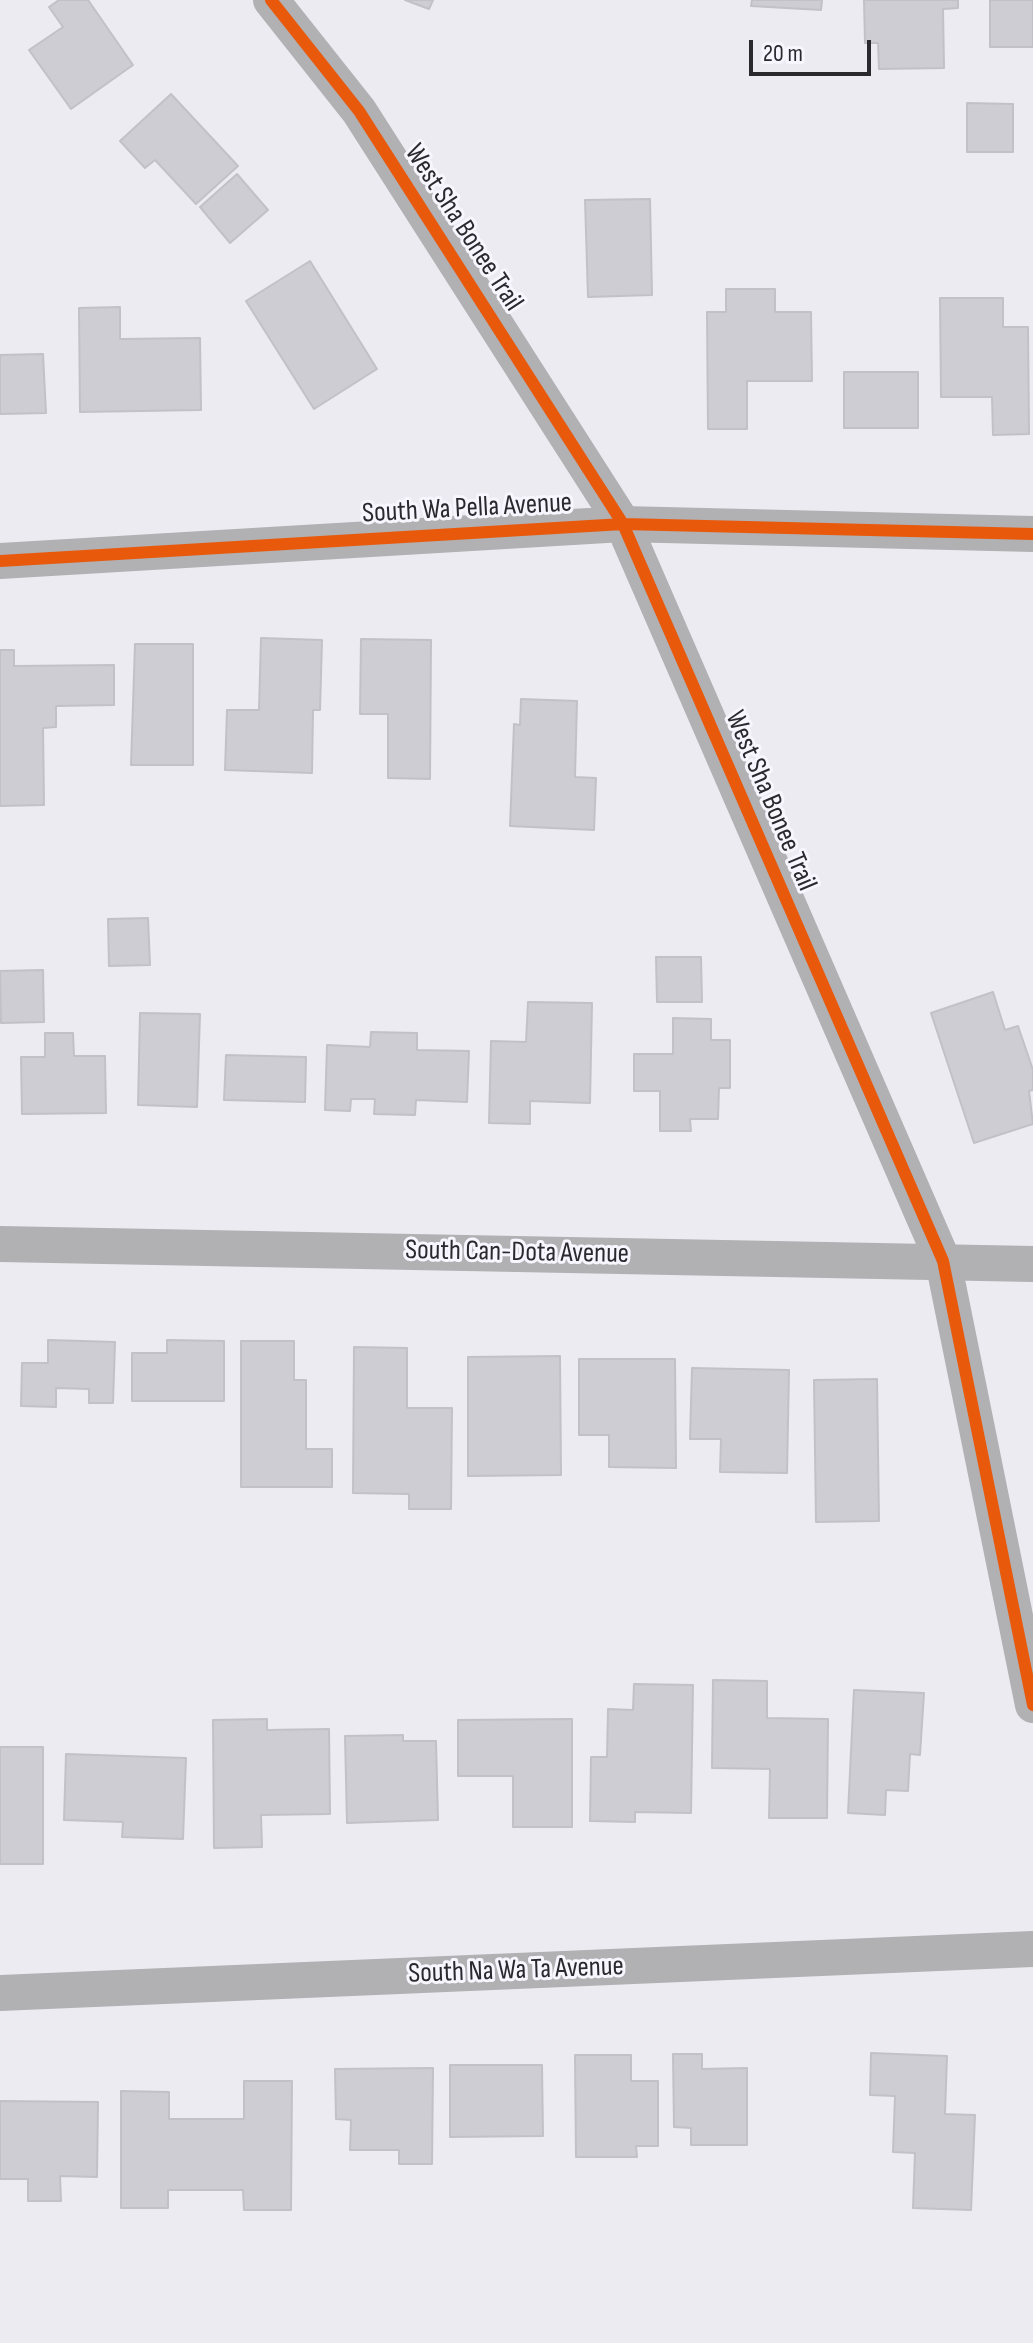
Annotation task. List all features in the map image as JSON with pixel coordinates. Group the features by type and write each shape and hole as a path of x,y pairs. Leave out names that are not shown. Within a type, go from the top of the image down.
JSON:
{"street":[{"name":"West Sha Bonee Trail","path":"271,0 359,111 623,524 943,1261 1033,1705"},
{"name":"South Wa Pella Avenue","path":"0,561 623,524 1033,534"},
{"name":"South Can-Dota Avenue","path":"0,1244 1033,1264"},
{"name":"South Na Wa Ta Avenue","path":"0,1993 1033,1949"}],"building":[{"path":"59,0 88,0 133,65 71,109 29,50 63,27 49,7"},
{"path":"405,0 433,0 429,9"},
{"path":"752,0 822,0 821,10 751,6"},
{"path":"864,0 958,0 958,8 943,9 944,68 879,69 878,43 865,43"},
{"path":"990,0 1033,0 1033,47 990,47"},
{"path":"171,94 238,166 196,204 155,160 145,168 120,141"},
{"path":"967,103 1013,104 1013,152 967,152"},
{"path":"237,174 268,210 230,243 200,207"},
{"path":"650,199 652,295 588,297 585,200"},
{"path":"310,261 377,369 314,409 246,301"},
{"path":"726,289 775,289 775,312 811,312 812,381 747,381 747,429 708,429 707,312 726,312"},
{"path":"940,298 1003,298 1003,327 1028,327 1029,434 993,435 992,397 941,397"},
{"path":"120,307 120,339 200,338 201,410 80,412 79,308"},
{"path":"43,354 46,413 0,414 0,355"},
{"path":"844,372 918,372 918,428 844,428"},
{"path":"261,638 322,640 320,710 313,710 312,773 225,770 227,710 259,710"},
{"path":"361,639 431,640 430,779 388,778 388,714 360,714"},
{"path":"135,644 193,644 193,765 131,765"},
{"path":"0,650 14,650 14,666 114,665 114,705 56,706 56,727 43,728 44,805 0,806"},
{"path":"521,699 577,701 575,777 596,778 594,830 510,826 514,724 520,725"},
{"path":"148,918 150,965 109,966 108,919"},
{"path":"656,957 701,957 702,1002 657,1002"},
{"path":"43,970 44,1022 1,1023 0,971"},
{"path":"993,992 1005,1030 1018,1026 1033,1070 1033,1090 1029,1091 1033,1124 974,1143 931,1013"},
{"path":"528,1002 592,1003 590,1103 530,1101 530,1124 489,1123 491,1041 526,1042"},
{"path":"140,1013 200,1014 197,1107 138,1105"},
{"path":"673,1018 711,1019 711,1040 730,1040 730,1088 719,1088 718,1119 690,1119 691,1131 660,1131 660,1091 634,1091 634,1054 673,1054"},
{"path":"371,1032 417,1033 417,1050 469,1051 467,1102 416,1100 415,1115 374,1114 375,1099 351,1099 350,1111 325,1110 327,1045 370,1047"},
{"path":"45,1033 73,1033 74,1056 105,1056 106,1113 22,1114 21,1057 45,1057"},
{"path":"226,1055 306,1057 305,1102 224,1100"},
{"path":"48,1340 115,1342 113,1403 89,1403 89,1389 56,1388 56,1407 21,1406 22,1363 48,1363"},
{"path":"167,1340 224,1341 224,1401 132,1401 132,1353 167,1353"},
{"path":"241,1341 294,1341 294,1380 306,1380 306,1449 332,1449 332,1487 241,1487"},
{"path":"354,1347 407,1348 407,1408 452,1408 451,1509 409,1509 409,1494 353,1493"},
{"path":"560,1356 561,1475 468,1476 468,1357"},
{"path":"579,1359 675,1359 676,1468 609,1467 609,1435 579,1435"},
{"path":"692,1368 789,1370 787,1473 720,1472 721,1439 690,1439"},
{"path":"877,1379 879,1521 816,1522 814,1380"},
{"path":"713,1680 767,1681 767,1718 828,1719 827,1818 769,1818 770,1769 712,1768"},
{"path":"634,1684 693,1685 691,1813 635,1812 635,1822 590,1821 591,1757 607,1757 608,1709 633,1710"},
{"path":"854,1690 924,1693 920,1755 910,1754 908,1791 886,1790 885,1815 848,1813"},
{"path":"267,1719 267,1730 329,1729 330,1814 261,1815 262,1847 214,1848 213,1720"},
{"path":"572,1719 572,1827 513,1827 513,1776 458,1776 458,1720"},
{"path":"403,1735 403,1741 436,1741 438,1820 347,1823 345,1736"},
{"path":"0,1747 43,1747 43,1864 0,1864"},
{"path":"66,1754 186,1758 183,1839 122,1837 123,1822 64,1820"},
{"path":"871,2053 947,2056 945,2114 975,2115 971,2210 913,2208 915,2153 893,2152 895,2096 870,2095"},
{"path":"673,2054 702,2054 702,2069 747,2068 747,2145 691,2145 691,2128 674,2127"},
{"path":"575,2055 631,2055 631,2081 658,2081 658,2146 636,2146 637,2157 576,2157"},
{"path":"450,2065 542,2065 543,2136 450,2137"},
{"path":"433,2068 432,2164 399,2164 399,2150 350,2150 351,2120 336,2119 335,2069"},
{"path":"244,2081 292,2081 291,2210 244,2210 243,2190 168,2190 168,2208 121,2208 121,2091 169,2092 169,2119 244,2119"},
{"path":"0,2101 98,2102 97,2177 60,2176 61,2201 28,2201 28,2179 0,2179"}],"cycle path":[{"path":"271,0 359,111 623,524 943,1261 1033,1705"},
{"path":"0,561 623,524 1033,534"}]}
